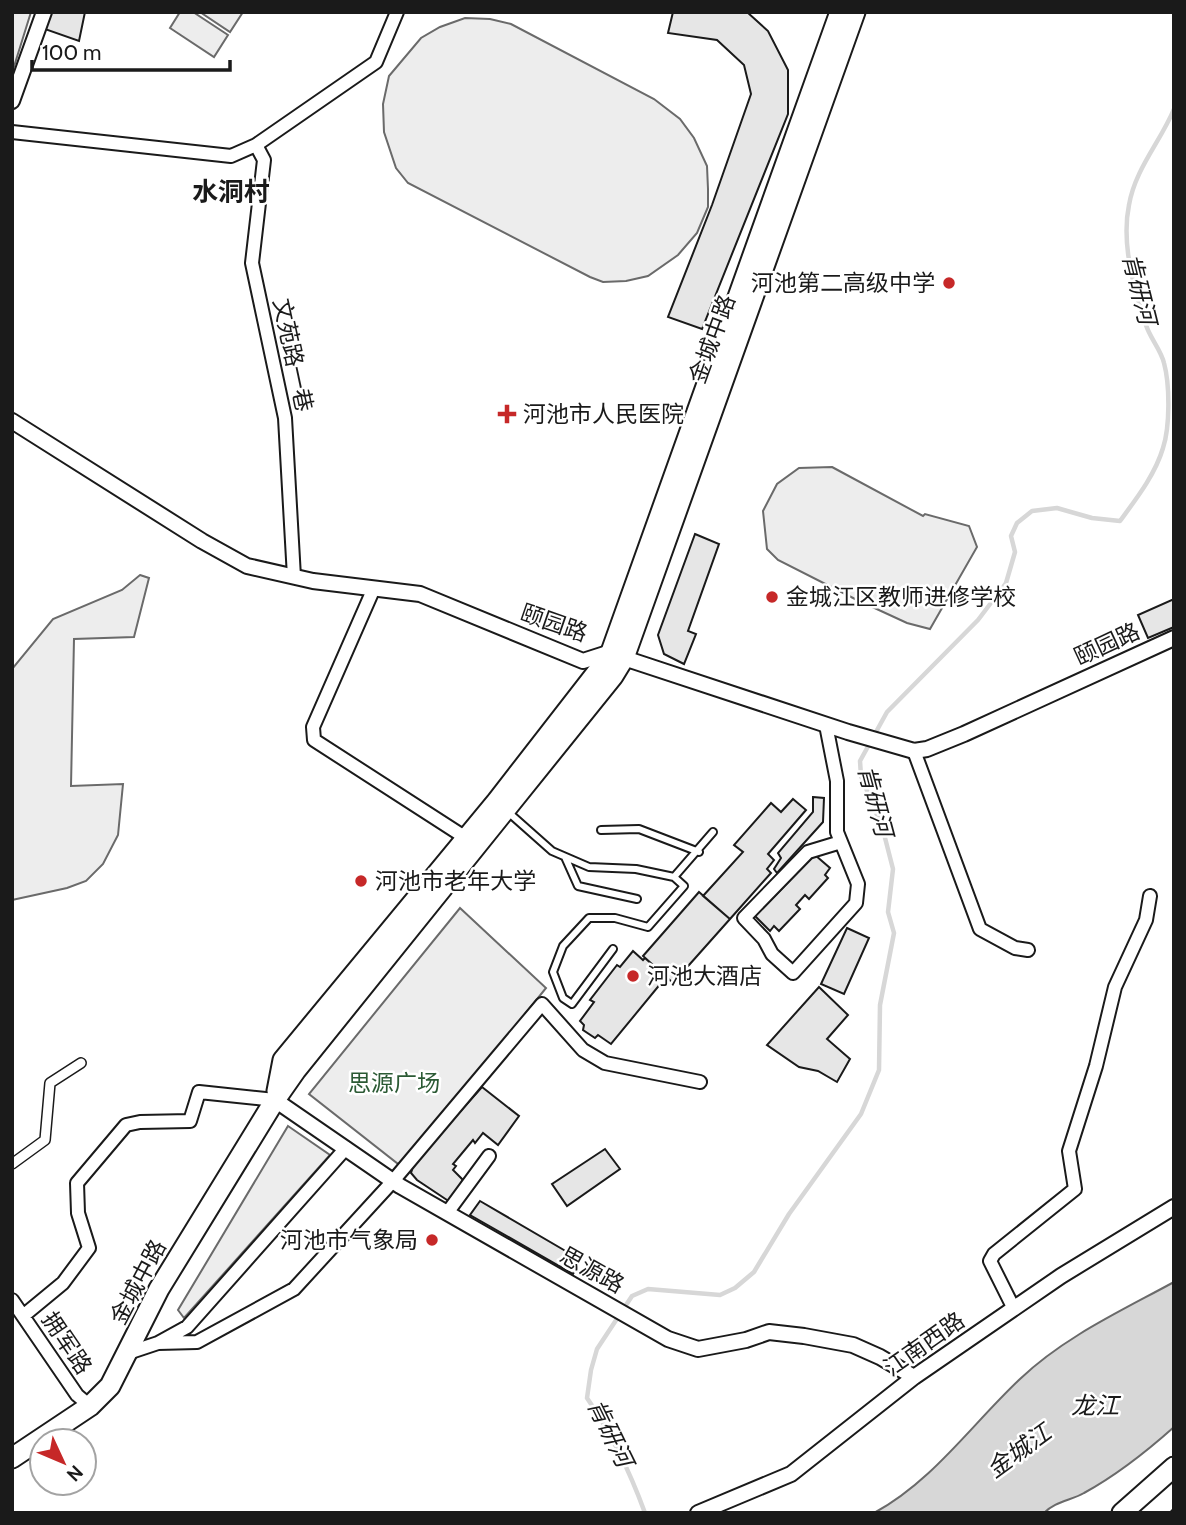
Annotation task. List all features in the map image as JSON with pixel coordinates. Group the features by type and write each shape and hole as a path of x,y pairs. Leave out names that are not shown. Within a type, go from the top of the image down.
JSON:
{"main road":[{"name":"金城中路","path":"12,1458 90,1406 110,1387 159,1289 296,1070 502,806 613,676 840,12"},
{"name":"金城中路","path":"618,655 855,12"},
{"path":"275,1100 283,1060 466,838 502,806"},
{"path":"1122,1513 1174,1467"}],"street":[{"path":"12,101 44,12"},
{"path":"12,132 231,156 256,145 376,62 397,12"},
{"name":"文苑路一巷","path":"256,145 264,160 252,263 285,418 294,577"},
{"name":"颐园路","path":"12,421 247,566 294,577 420,594 583,661 618,655"},
{"path":"374,588 313,727 314,740 466,838"},
{"name":"颐园路","path":"914,751 927,749 1021,709 1174,638"},
{"path":"618,655 826,725 914,751 980,929 1015,948 1028,950"},
{"path":"826,725 837,781 837,832 858,884 856,902 793,973 772,954 764,939 744,918 808,852 841,842"},
{"path":"1014,1309 990,1261 995,1254 1075,1189 1069,1151 1096,1066 1115,987 1146,920 1150,896"},
{"path":"159,1343 197,1342 294,1289 393,1181 542,1004 583,1050 605,1063 700,1082"},
{"path":"12,1164 45,1140 50,1083 81,1063"},
{"path":"23,1316 63,1283 89,1248 78,1213 77,1183 126,1125 140,1122 190,1121 199,1092 275,1100"},
{"name":"思源路","path":"275,1100 393,1181 668,1339 698,1349 746,1340 769,1332 803,1336 853,1345 914,1377"},
{"path":"128,1353 159,1343 187,1328 345,1149"},
{"path":"447,1213 489,1156"},
{"name":"江南西路","path":"698,1513 791,1474 914,1377 1146,1222 1174,1207"},
{"name":"拥军路","path":"12,1300 78,1395 90,1406"}],"lane":[{"path":"502,806 552,851 565,857 589,867 636,869 674,877 684,886 648,927 615,918 589,919 563,946 553,972 563,998 572,1004 613,949"},
{"path":"601,830 639,829 699,852"},
{"path":"674,877 699,852 713,832"},
{"path":"565,857 578,886 637,900"}],"shaded area":[{"path":"12,12 31,12 12,73"},
{"path":"180,12 193,12 228,35 214,57 170,28"},
{"path":"200,12 243,12 230,32"},
{"path":"465,18 490,19 511,24 654,99 680,119 694,138 707,166 708,207 697,233 678,255 648,276 603,282 408,183 396,168 384,132 383,104 389,76 421,38 440,27"},
{"path":"832,467 923,516 925,514 969,526 977,547 930,629 907,623 855,599 778,560 767,549 763,511 777,484 799,468"},
{"path":"140,575 149,578 134,637 74,639 71,786 123,784 118,835 103,864 86,881 12,900 12,669 53,619 122,590"},
{"name":"思源广场","path":"460,908 546,988 402,1167 309,1094"},
{"path":"288,1126 330,1155 184,1318 178,1310"}],"water":[{"name":"龙江","path":"1174,1282 1174,1427 1120,1471 1044,1513 874,1513 915,1485 1002,1396 1055,1350"}],"building":[{"path":"44,12 85,12 79,41 39,27"},
{"path":"673,12 747,12 768,31 788,70 788,114 702,329 668,317 712,205 751,94 744,65 717,40 668,33"},
{"path":"695,534 719,544 688,631 696,634 684,664 664,654 658,635"},
{"path":"1174,599 1174,627 1148,638 1138,615"},
{"path":"813,797 824,798 823,822 777,873 774,869 781,858 778,853 813,812"},
{"path":"793,799 806,810 768,854 774,860 767,869 771,873 730,919 703,896 743,852 734,845 771,803 781,812"},
{"path":"815,855 830,868 825,875 828,878 809,899 805,895 796,905 800,909 779,931 774,926 770,931 755,916"},
{"path":"699,892 730,919 673,983 643,956"},
{"path":"847,928 869,938 844,994 821,984"},
{"path":"633,951 666,977 611,1044 598,1035 595,1038 583,1030 584,1025 580,1021 594,1002 590,1000 617,965 620,967"},
{"path":"819,987 848,1015 827,1039 850,1059 837,1082 818,1071 799,1067 767,1045"},
{"path":"482,1087 519,1116 498,1145 483,1133 475,1143 473,1140 453,1164 456,1166 453,1170 464,1184 450,1202 411,1173 414,1163"},
{"path":"605,1149 620,1169 567,1206 552,1184"},
{"path":"480,1201 581,1260 573,1274 470,1215"}],"waterway":[{"name":"肯研河","path":"645,1513 620,1454 587,1398 597,1349 632,1296 648,1289 720,1295 735,1288 754,1272 789,1214 861,1114 879,1070 880,1005 894,933 888,912 893,869 883,830 861,776 860,761 887,712 978,620 1006,583 1015,552 1011,536 1017,523 1032,511 1057,508 1092,518 1120,521 1160,458 1168,418 1166,372 1163,358 1150,335 1137,296 1126,235 1132,192 1142,167 1174,109"}],"place":[{"name":"河池第二高级中学","path":"949,283"},
{"name":"河池市人民医院","path":"507,414"},
{"name":"金城江区教师进修学校","path":"772,597"},
{"name":"河池市老年大学","path":"361,881"},
{"name":"河池大酒店","path":"633,976"},
{"name":"河池市气象局","path":"432,1240"}],"district":[{"name":"水洞村","path":"231,192"}],"water label":[{"name":"金城江","path":"1019,1451"}]}
